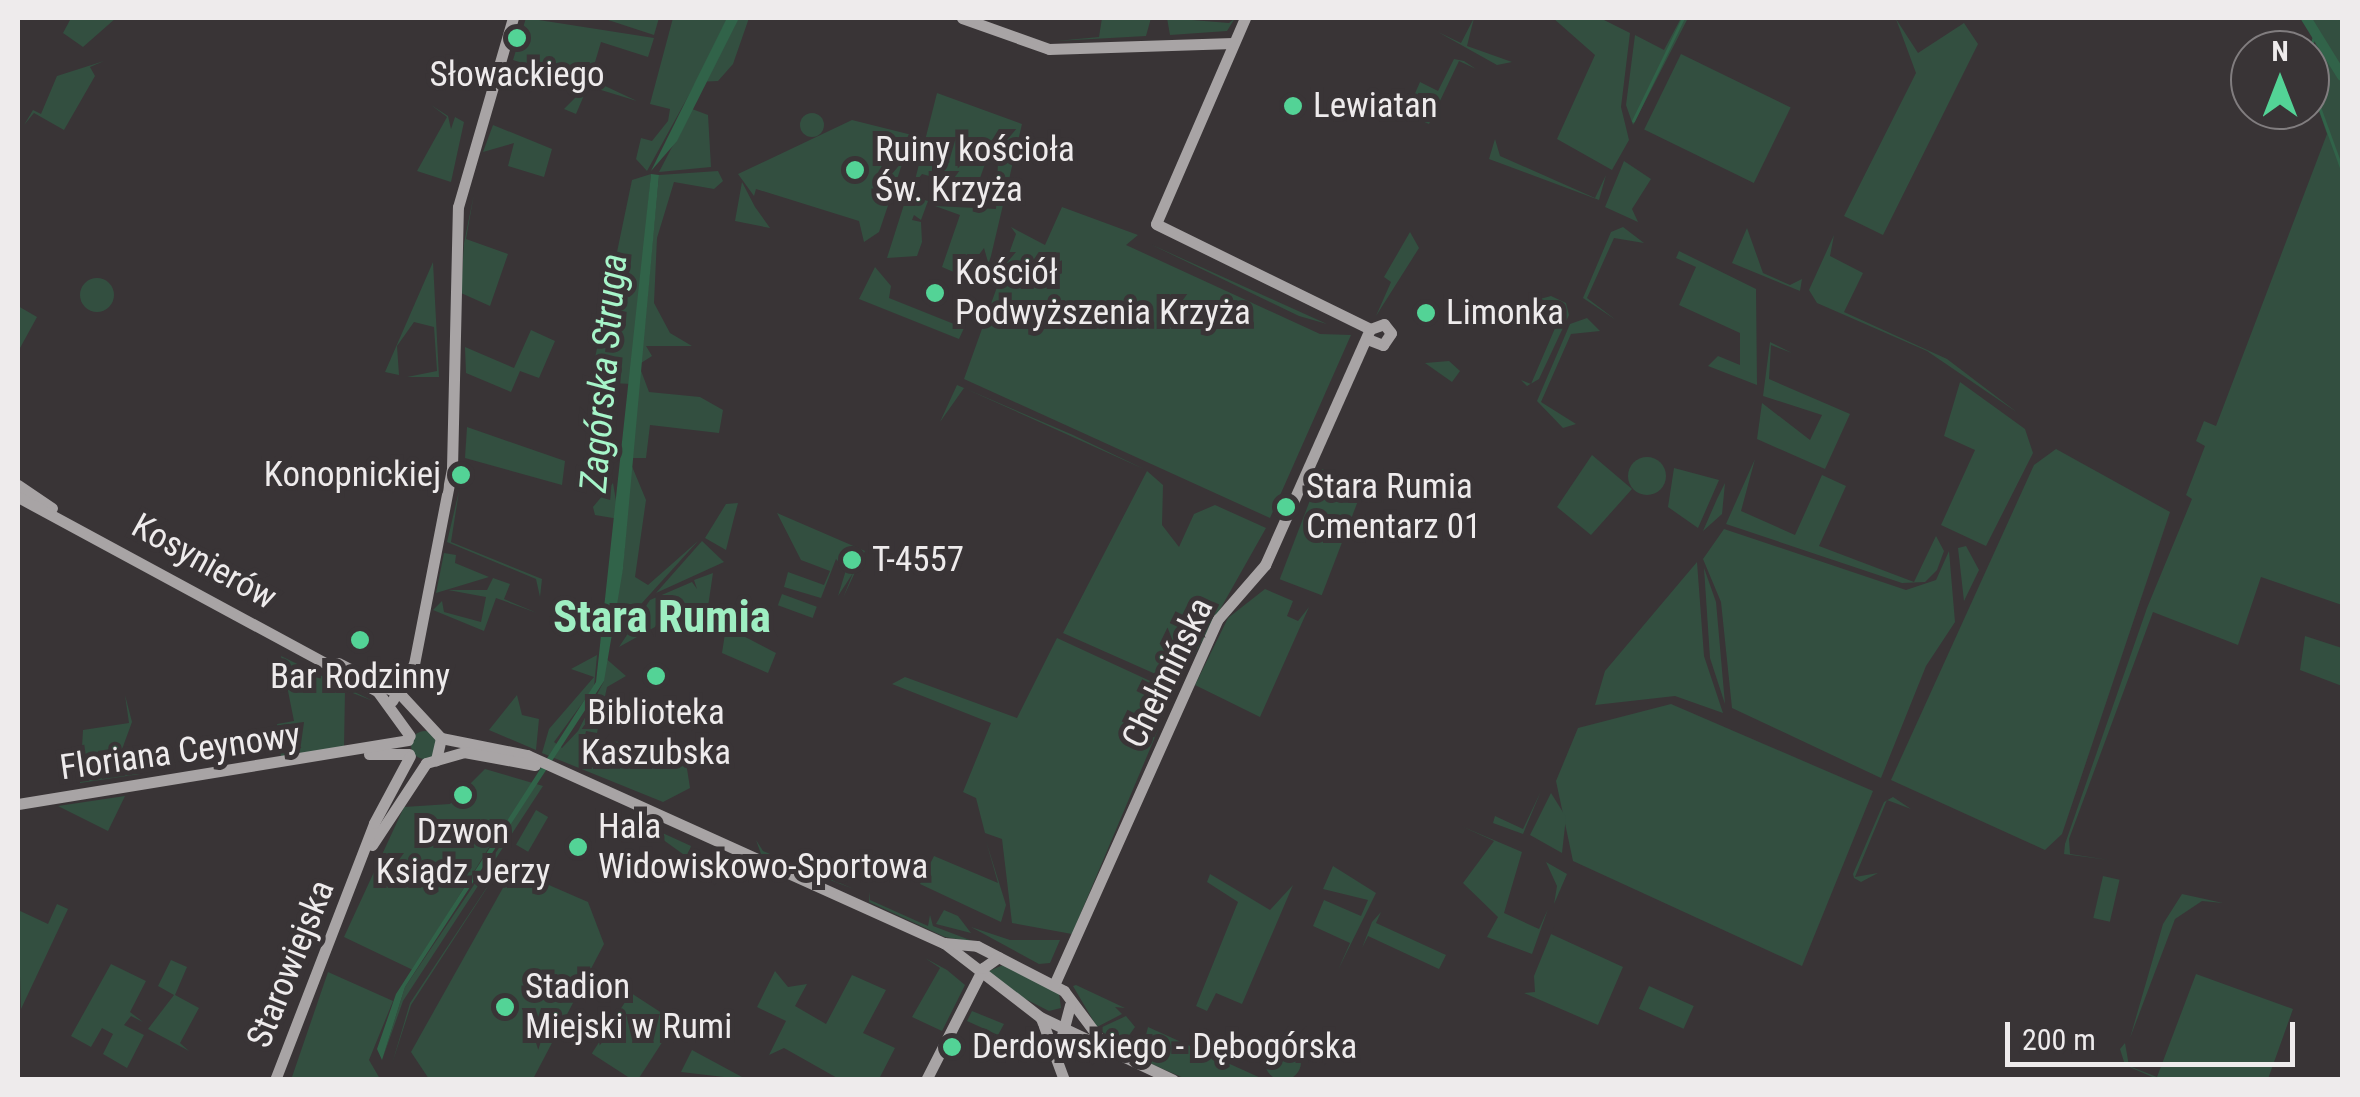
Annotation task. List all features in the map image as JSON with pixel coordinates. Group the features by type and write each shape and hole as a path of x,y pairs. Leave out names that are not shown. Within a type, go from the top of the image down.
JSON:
{"street":[{"path":"513,18 458,206 452,468 414,664 395,697 409,746 431,762 487,754 563,772"},
{"path":"962,18 1049,49 1233,43 1245,18"},
{"name":"Chełmińska","path":"1054,985 1218,618 1265,564 1370,334 1168,235 1155,220 1233,43"},
{"name":"Kosynierów","path":"18,489 395,697"},
{"path":"395,697 441,738 504,748 944,944 999,956 1054,985 1107,1049"},
{"path":"409,746 428,728"},
{"path":"431,762 441,738"},
{"name":"Floriana Ceynowy","path":"18,804 409,746"},
{"name":"Starowiejska","path":"275,1080 409,746"},
{"name":"Starowiejska","path":"359,868 403,786 431,762"},
{"path":"944,944 992,988 1040,1017 1173,1080"},
{"path":"926,1080 980,974 999,956"},
{"path":"968,1001 992,988"},
{"path":"1057,1061 1060,1028 1070,1005"},
{"path":"1040,1017 1064,1080"}],"shaded area":[{"path":"116,18 83,47 63,33 70,20"},
{"path":"526,18 654,38 648,57 601,42 590,79 637,101 588,86 576,114 564,109 587,86 580,72 590,63 552,72 513,60"},
{"path":"602,18 659,18 654,35"},
{"path":"673,18 749,18 733,64 718,81 696,82 647,171 636,159 641,138 652,141 668,121 670,109 650,104"},
{"path":"727,18 739,18 677,141 651,171"},
{"path":"1102,18 1151,18 1146,36 1056,41 1099,37"},
{"path":"1167,18 1229,23 1235,18 1227,31 1170,35"},
{"path":"1474,18 1467,46 1512,62 1497,65 1438,32 1461,43"},
{"path":"1553,18 1600,18 1630,33 1621,107 1629,140 1612,170 1557,139 1595,55"},
{"path":"1681,18 1688,18 1633,125 1626,105 1635,35 1664,50"},
{"path":"2308,18 2342,18 2342,72 2330,53 2330,30 2316,30"},
{"path":"1896,19 1918,53 1964,23 1978,44 1883,235 1844,216 1916,73"},
{"path":"1681,54 1791,107 1754,183 1644,129"},
{"path":"1454,59 1464,61 1476,69 1459,61 1429,124 1406,114 1420,82 1438,91"},
{"path":"104,61 90,67 95,76 64,130 34,113 24,125 33,110 41,114 57,76"},
{"path":"2330,61 2342,80 2342,605 2261,577 2238,645 2153,612 2069,839 2070,854 2109,860 2064,854 2065,844 2147,608 2192,499 2186,495 2205,446 2196,441 2204,421 2216,426 2327,134"},
{"path":"937,93 1022,124 991,256 982,283 974,280 988,262 984,248 963,276 942,267 960,215 935,206 996,209 998,161 985,164 976,189 922,174 914,184"},
{"path":"431,105 448,116 451,129 455,117 464,122 451,182 417,171 447,117"},
{"path":"692,109 708,115 711,167 659,172"},
{"path":"812,113 824,125 812,137 800,125"},
{"path":"852,120 912,135 879,232 864,242 859,221 756,189 754,196 738,174"},
{"path":"493,125 552,149 544,177 508,166 514,143 483,152"},
{"path":"1495,139 1500,156 1595,198 1606,175 1599,200 1489,159"},
{"path":"1624,161 1651,179 1632,209 1638,222 1605,207"},
{"path":"718,171 723,181 714,189 674,182 657,238 654,303 670,333 692,346 646,346 652,356 641,363 659,175"},
{"path":"651,174 632,384 590,382 632,180"},
{"path":"651,174 659,175 623,569 604,681 405,987 382,1060 377,1049 396,994 596,682"},
{"path":"742,182 755,207 770,228 735,221"},
{"path":"474,194 466,239 508,254 490,306 461,293 464,243"},
{"path":"907,195 928,201 921,220 914,215 912,220 921,222 922,242 917,256 887,258"},
{"path":"1062,207 1138,235 1126,245 1320,334 1351,335 1270,518 964,379 1016,234 1011,227 1045,245"},
{"path":"1623,227 1644,243 1614,238 1587,298 1616,320 1583,298 1611,232"},
{"path":"1747,228 1763,273 1790,285 1802,279 1800,291 1732,263"},
{"path":"1410,232 1419,248 1376,316 1391,282 1384,277"},
{"path":"1834,235 1830,256 1863,273 1844,312 1947,359 2018,413 1927,351 1817,303 1809,290"},
{"path":"1150,244 1212,272 1327,324 1299,316"},
{"path":"1679,251 1756,289 1757,385 1708,366 1718,356 1740,365 1740,333 1679,305 1696,267 1676,258"},
{"path":"433,262 439,377 407,377 437,371 434,327 414,322 397,346 399,375 385,372"},
{"path":"875,267 891,286 889,298 964,328 959,339 859,299"},
{"path":"97,278 109,283 114,295 109,307 97,312 85,307 80,295 85,283"},
{"path":"1551,296 1566,303 1569,315 1539,379 1531,384 1565,305 1540,299"},
{"path":"18,306 37,317 20,348 18,346"},
{"path":"1587,318 1600,331 1571,334 1541,402 1576,424 1563,428 1537,401 1570,324"},
{"path":"531,330 555,341 539,378 520,371 511,392 466,373 465,347 514,368"},
{"path":"1770,342 1792,353 1771,345 1769,379 1850,414 1825,469 1757,439 1762,403 1810,440 1822,415 1763,396"},
{"path":"1449,361 1460,371 1452,382 1425,363"},
{"path":"640,368 649,392 700,397 723,410 719,433 650,425 646,458 632,458"},
{"path":"1960,382 2025,429 2033,453 1986,546 1941,525 1975,450 1944,436"},
{"path":"957,385 964,388 940,422"},
{"path":"965,388 1073,435 1146,470"},
{"path":"467,427 565,461 562,485 465,458"},
{"path":"2056,449 2170,512 2062,834 2045,850 1891,780 2034,465"},
{"path":"1592,455 1632,489 1591,535 1557,507"},
{"path":"1647,457 1660,463 1666,476 1660,489 1647,495 1634,489 1628,476 1634,463"},
{"path":"1755,459 1741,511 1795,535 1822,475 1846,486 1819,546 1914,582 1936,536 1944,551 1937,570 1925,582 1902,583 1726,524"},
{"path":"631,464 646,500 635,577 648,585 698,541 605,644 623,568"},
{"path":"1674,468 1719,480 1698,528 1668,507"},
{"path":"1322,469 1364,485 1322,595 1280,579"},
{"path":"1147,471 1163,485 1162,525 1179,547 1194,514 1215,505 1266,528 1178,684 1063,633"},
{"path":"613,483 619,519 595,515 593,507"},
{"path":"1725,483 1722,514 1703,531 1717,499"},
{"path":"459,491 451,542 542,579 540,597 536,579 447,542"},
{"path":"738,503 726,550 705,538 726,504"},
{"path":"777,513 865,551 843,598 853,573 838,596 846,570 836,559 821,598 784,587 788,572 824,585 830,571 801,560"},
{"path":"1724,529 1906,590 1936,580 1949,551 1955,622 1926,666 1881,778 1732,708 1721,602 1703,559"},
{"path":"702,541 724,562 656,593 671,576"},
{"path":"1966,546 1979,570 1964,601 1958,548"},
{"path":"444,553 456,555 455,563 489,577 436,593"},
{"path":"1697,562 1704,656 1723,713 1675,696 1595,705 1605,671"},
{"path":"1704,568 1716,602 1725,704 1710,658"},
{"path":"713,573 706,620 672,595 655,627 619,647 650,600 692,582 697,589 694,580"},
{"path":"493,578 510,584 504,599 537,613 496,598 484,631 433,610 442,601 444,612 481,622 486,597 448,590 487,590"},
{"path":"1265,589 1293,601 1287,616 1298,621 1309,607 1260,717 1195,685 1228,618"},
{"path":"782,594 817,607 813,618 778,605"},
{"path":"726,627 776,653 768,673 722,653"},
{"path":"2305,636 2342,648 2342,686 2300,670"},
{"path":"1057,638 1174,692 1072,934 1012,923 1002,839 985,833 976,798 963,792 991,723 892,684 905,677 1017,718"},
{"path":"597,655 594,687 554,742 562,748 578,731 604,681 603,656 626,676 607,687 597,733 586,731 584,740 640,743 595,742 670,762 685,756 690,788 663,802 542,753 549,729 594,677 571,669"},
{"path":"281,656 373,701 345,690 344,748 281,757 277,724 294,721"},
{"path":"125,695 132,722 121,752 140,774 80,783 83,730 129,723"},
{"path":"517,695 522,715 539,719 536,750 489,730"},
{"path":"1671,704 1873,791 1802,966 1573,861 1556,781 1578,728"},
{"path":"425,731 435,735 439,745 435,755 425,759 415,755 411,745 415,735"},
{"path":"485,769 543,786 403,1001 382,1060 405,987 509,833 501,828 413,970 344,937 404,807 450,804"},
{"path":"1541,791 1523,834 1493,823 1495,816 1523,829"},
{"path":"1551,793 1566,817 1562,853 1530,835"},
{"path":"125,796 108,831 58,806"},
{"path":"1893,797 1911,809 1887,800"},
{"path":"1887,800 1855,877 1878,873 1861,882 1854,878 1853,874"},
{"path":"536,810 548,817 528,852 516,845"},
{"path":"645,825 691,846 687,857 651,831 645,836"},
{"path":"1461,826 1522,852 1504,913 1539,929 1548,909 1532,954 1487,937 1498,917 1463,883 1494,841"},
{"path":"756,840 763,851 854,889 761,854"},
{"path":"986,841 1006,905 1001,922 920,884 934,856 998,883"},
{"path":"507,857 411,1005 392,1064 410,1003"},
{"path":"717,859 745,870 699,869"},
{"path":"1546,862 1567,874 1554,904 1557,886"},
{"path":"1333,866 1376,893 1338,970 1350,943 1313,926 1324,900 1361,916 1368,900 1323,889"},
{"path":"1210,874 1270,910 1293,885 1242,1004 1216,993 1207,1011 1196,1006 1238,902 1207,882"},
{"path":"2103,876 2120,880 2110,922 2093,918"},
{"name":"Stadion Miejski w Rumi","path":"542,882 588,902 604,944 533,1079 429,1079 411,1052 504,886"},
{"path":"870,891 870,900 928,926 930,915 933,926 975,942 945,937 869,902"},
{"path":"2182,894 2223,903 2202,901 2175,919 2130,1038 2163,924"},
{"path":"57,904 68,909 21,1009 18,910 48,924"},
{"path":"944,910 958,916 971,933 936,924"},
{"path":"1381,912 1376,923 1446,955 1439,969 1368,936 1362,948 1372,922"},
{"path":"971,927 1010,940 1060,940 1050,963 1039,964"},
{"path":"1551,934 1623,967 1598,1025 1524,993 1535,992 1534,976"},
{"path":"925,958 947,970 965,985 942,1031 912,1017 940,968"},
{"path":"171,960 187,967 175,995 199,1008 180,1043 189,1051 148,1029 174,995 158,986"},
{"path":"111,964 146,981 130,1012 143,1022 131,1016 124,1025 144,1035 127,1068 103,1054 113,1034 102,1028 91,1047 71,1036"},
{"path":"1003,965 1059,993 1061,1008 1049,1011 992,982 989,971"},
{"path":"775,971 788,987 807,984 795,1006 826,1024 852,975 886,990 863,1033 895,1048 879,1079 839,1079 784,1048 769,1055 786,1021 757,1007"},
{"path":"328,972 393,1001 369,1060 380,1079 291,1080"},
{"path":"2196,974 2293,1009 2268,1079 2157,1079 2125,1065 2120,1049 2125,1043 2129,1066 2157,1077"},
{"path":"1073,986 1125,1008 1115,1007 1122,1014 1097,1027"},
{"path":"1649,986 1694,1006 1684,1029 1639,1009"},
{"path":"631,993 675,1022 638,1080 592,1053"},
{"path":"972,1011 1004,1024 998,1035 967,1021"},
{"path":"1126,1016 1135,1027 1122,1045 1098,1029"},
{"path":"1148,1027 1263,1079 1186,1079 1140,1059"},
{"path":"1283,1044 1296,1049 1301,1062 1296,1075 1283,1080 1270,1075 1265,1062 1270,1049"},
{"path":"692,1050 742,1077 741,1079 681,1072"}],"waterway":[{"path":"1633,121 1683,18"},
{"path":"2306,18 2342,76"},
{"path":"2328,130 2342,169"}],"place":[{"name":"Słowackiego","path":"517,38"},
{"name":"Lewiatan","path":"1293,106"},
{"name":"Ruiny kościoła Św. Krzyża","path":"855,170"},
{"name":"Kościół Podwyższenia Krzyża","path":"935,293"},
{"name":"Limonka","path":"1426,313"},
{"name":"Konopnickiej","path":"461,475"},
{"name":"Stara Rumia Cmentarz 01","path":"1286,507"},
{"name":"T-4557","path":"852,560"},
{"name":"Bar Rodzinny","path":"360,640"},
{"name":"Biblioteka Kaszubska","path":"656,676"},
{"name":"Dzwon Ksiądz Jerzy","path":"463,795"},
{"name":"Hala Widowiskowo-Sportowa","path":"578,847"},
{"name":"Stadion Miejski w Rumi","path":"505,1007"},
{"name":"Derdowskiego - Dębogórska","path":"952,1047"}],"district":[{"name":"Stara Rumia","path":"662,617"}],"water label":[{"name":"Zagórska Struga","path":"604,373"}]}
